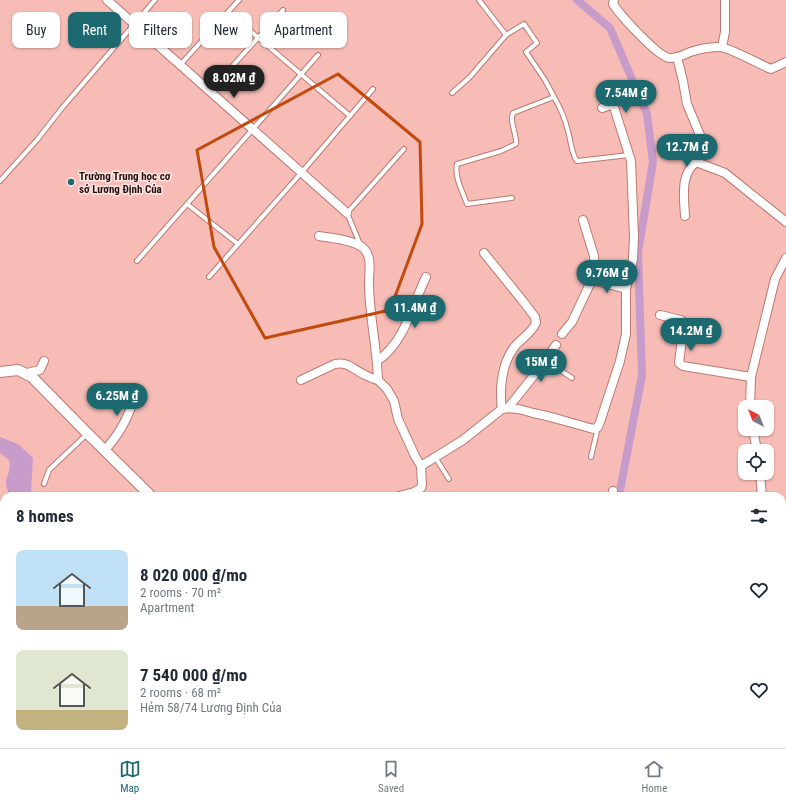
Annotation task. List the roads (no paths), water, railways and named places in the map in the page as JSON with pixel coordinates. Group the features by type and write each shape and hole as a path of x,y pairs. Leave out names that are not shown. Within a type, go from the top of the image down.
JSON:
{"street":[{"path":"108,0 129,19"},
{"path":"614,0 613,4 616,8 655,50 668,58 722,47 771,69 786,62"},
{"path":"722,47 725,32 725,0"},
{"path":"161,48 347,213"},
{"path":"677,57 687,104 700,136 700,144 696,162 687,172 684,186 685,216"},
{"path":"505,409 519,409 556,417 594,429 598,427 620,361 626,334 626,290 632,259 634,237 632,161 613,104 602,108"},
{"path":"696,162 725,173 786,222"},
{"path":"562,334 572,322 595,273 594,256 584,220"},
{"path":"320,236 360,244 369,255 369,293 378,380"},
{"path":"484,253 535,317 536,323 516,345 508,359 501,385 500,399 505,409"},
{"path":"750,400 751,377 776,279 786,258"},
{"path":"377,361 390,351 400,336 426,277"},
{"path":"593,280 626,290"},
{"path":"660,315 681,320 684,323 680,363 683,366 751,377"},
{"path":"421,466 463,440 505,409 556,345"},
{"path":"27,373 40,370 44,361"},
{"path":"301,380 340,362 345,363 378,380 387,389 394,401 398,418 421,466 421,488 414,492"},
{"path":"0,372 18,370 27,373 32,377 147,492"},
{"path":"105,450 127,420 138,389"},
{"path":"761,480 762,492"}],"lane":[{"path":"144,12 155,0"},
{"path":"228,12 239,0"},
{"path":"479,0 506,35"},
{"path":"210,91 283,10"},
{"path":"452,93 470,77 506,35 524,24 537,43 526,52 545,80 558,104 569,132 574,157 577,161 629,154"},
{"path":"0,181 37,140 62,108 129,30"},
{"path":"252,32 350,116"},
{"path":"180,65 200,43"},
{"path":"137,261 318,55"},
{"path":"209,277 373,90"},
{"path":"512,198 467,204 457,178 457,164 501,151 516,144 516,135 511,118 513,113 554,96"},
{"path":"360,244 347,213 404,149"},
{"path":"187,204 238,244"},
{"path":"545,360 572,378"},
{"path":"591,457 598,427"},
{"path":"44,484 49,470 88,434"},
{"path":"435,457 449,479"}],"waterway":[{"path":"577,0 610,28 647,114 653,162 638,252 642,375 620,492"}],"place":[{"name":"Trường Trung học cơ sở Lương Định Của","path":"71,182"}]}
